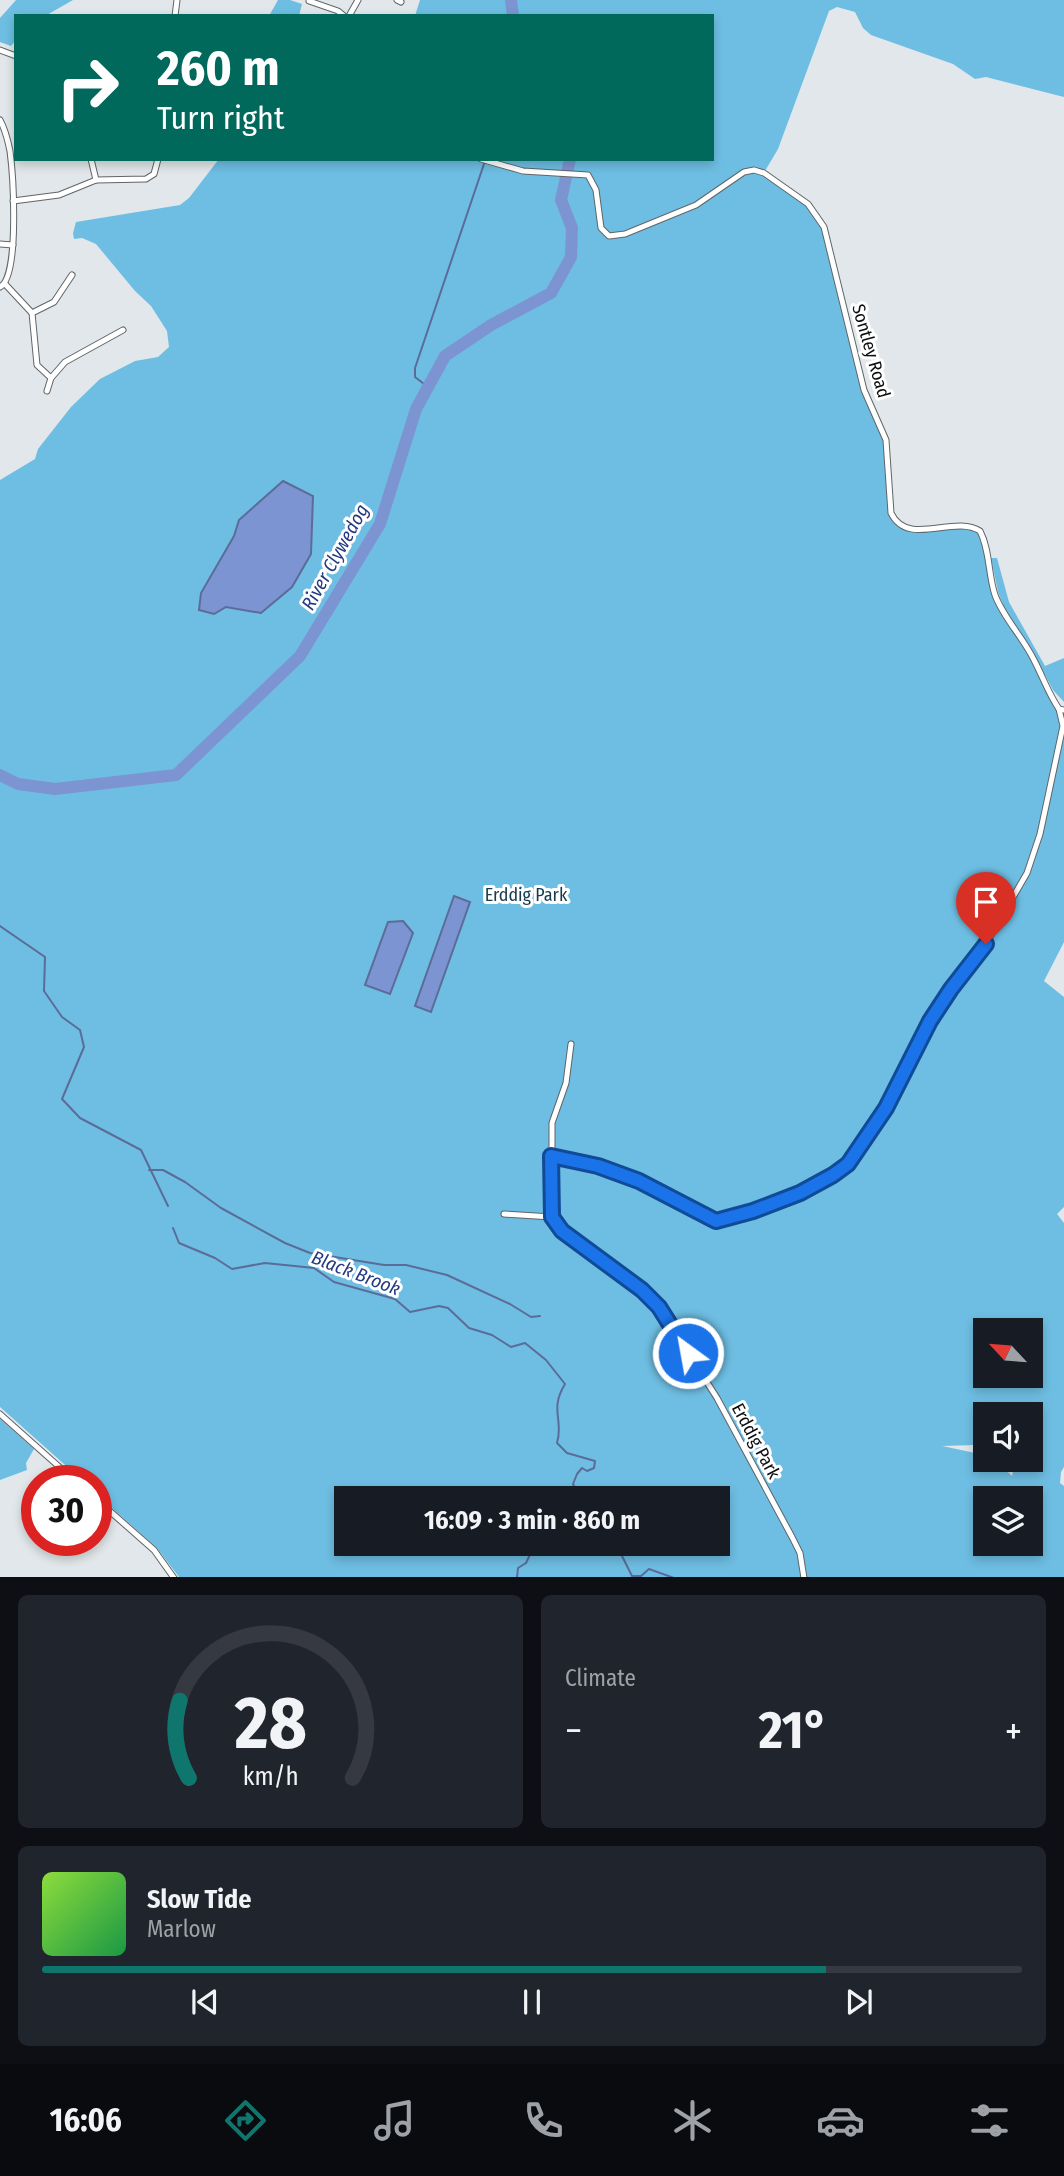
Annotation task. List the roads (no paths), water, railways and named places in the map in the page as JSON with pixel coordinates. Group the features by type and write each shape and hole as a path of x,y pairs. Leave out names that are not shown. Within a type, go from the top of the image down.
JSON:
{"street":[{"path":"309,1 343,14"},
{"path":"0,120 10,150 13,201 13,245 8,276 2,285 32,313 37,365 51,378"},
{"path":"91,161 96,180"},
{"path":"13,201 59,195 96,180 146,179 154,174 157,161"},
{"name":"Sontley Road","path":"484,161 523,171 589,176 596,190 601,228 610,236 625,234 696,205 744,172 754,170 764,173 808,204 824,227 864,390 886,440 891,513 896,523 907,529 969,527 980,531 995,593 1003,613 1034,659 1048,694 1061,709"},
{"path":"0,244 13,245"},
{"path":"32,313 54,302 72,275"},
{"path":"47,391 51,378 65,362 123,330"},
{"path":"551,1156 598,1166 639,1181 716,1221 753,1211 800,1193 848,1164 886,1108 930,1021 986,944 1027,873 1040,834 1063,726 1061,709"},
{"path":"504,1214 552,1217 552,1122 566,1083 571,1044"},
{"name":"Erddig Park","path":"552,1217 562,1231 642,1290 659,1307 718,1398 800,1553 804,1577"},
{"path":"0,1414 57,1465"},
{"path":"112,1513 154,1550 174,1577"}],"waterway":[{"name":"River Clywedog","path":"511,0 513,14"},
{"path":"428,387 415,377 415,368 485,161"},
{"name":"River Clywedog","path":"0,775 18,784 55,789 176,775 300,656 380,524 416,409 445,356 491,325 551,293 571,257 572,228 561,200 570,161"},
{"name":"Black Brook","path":"0,926 45,957 44,991 62,1017 80,1030 84,1047 62,1099 80,1118 141,1150 168,1206"},
{"path":"149,1170 163,1170 221,1208 285,1243 310,1253 384,1265 406,1265 447,1275 510,1304 531,1317 540,1316"},
{"name":"Black Brook","path":"173,1228 179,1243 215,1258 232,1269 265,1263 314,1268 334,1282 395,1299 410,1312 439,1306 448,1308 469,1328 492,1335 511,1347 525,1343 546,1360 565,1384 557,1408 557,1443 567,1453 595,1461 594,1468 587,1471 582,1468 574,1486"},
{"path":"517,1577 518,1568 526,1563 529,1556"},
{"name":"Black Brook","path":"622,1556 632,1576 641,1576 649,1569 671,1577"}]}
